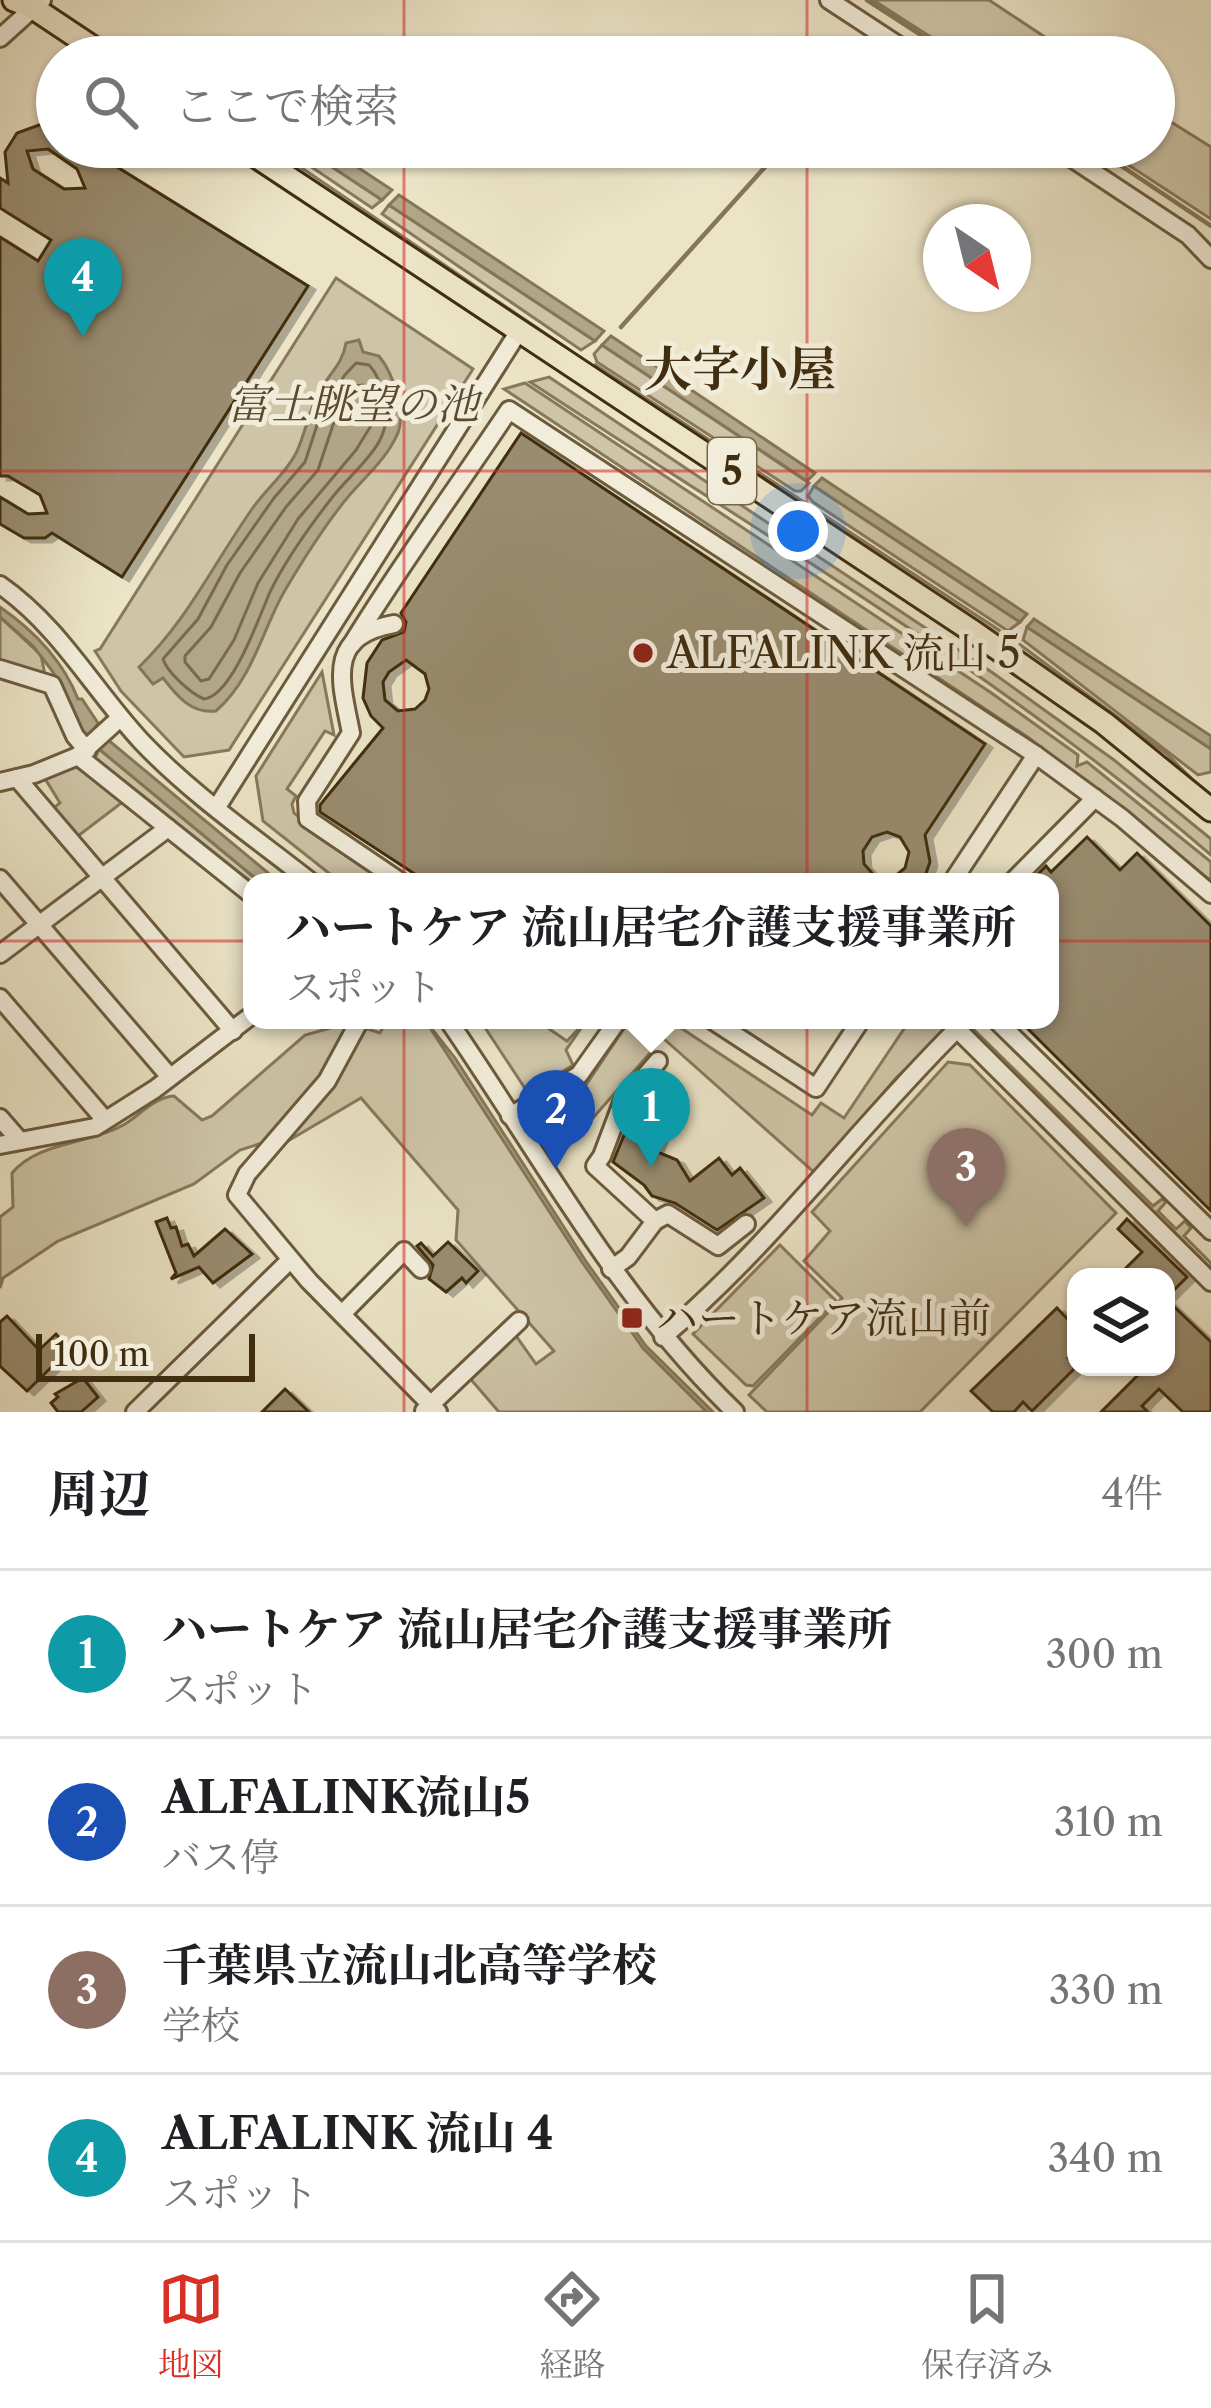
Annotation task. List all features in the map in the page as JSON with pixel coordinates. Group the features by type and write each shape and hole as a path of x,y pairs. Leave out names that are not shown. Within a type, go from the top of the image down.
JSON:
{"main road":[{"path":"28,2 76,36"},
{"name":"5","path":"274,168 992,645 1104,723 1211,809"}],"street":[{"path":"829,0 884,36"},
{"path":"0,38 28,2"},
{"path":"1086,168 1187,235 1211,259"},
{"path":"218,807 519,331"},
{"path":"387,873 308,819 307,801 351,733 339,672 389,584 509,410 1036,755 1211,894"},
{"path":"0,585 48,624 120,718 170,769 300,873"},
{"path":"352,644 373,628 394,624"},
{"path":"0,669 52,685 75,736 168,828 243,888"},
{"path":"120,718 90,747 9,780 102,878 233,1031"},
{"path":"958,873 1036,755"},
{"path":"1021,873 1095,799"},
{"path":"0,954 168,828"},
{"path":"0,879 170,1078"},
{"path":"0,998 105,1120"},
{"path":"0,1145 95,1126 170,1078 243,1023"},
{"path":"355,1029 327,1081 238,1186 237,1195 290,1260 431,1410 519,1321"},
{"path":"454,1029 610,1269 663,1337 735,1412"},
{"path":"510,1116 579,1075 609,1029"},
{"path":"726,1029 816,1088 855,1029"},
{"path":"663,1337 740,1267 872,1114 957,1029 1211,1282"},
{"path":"1005,1029 1211,1231"},
{"path":"655,1220 595,1166 622,1103 658,1061"},
{"path":"0,1118 20,1141"},
{"path":"610,1269 628,1257 655,1220 668,1214 718,1246 746,1224"},
{"path":"342,1314 404,1251 421,1269"},
{"path":"135,1412 290,1260"}],"green space":[{"path":"873,0 989,0 1043,36 929,36"},
{"path":"1175,124 1211,147 1211,219 1133,168 1175,168"},
{"path":"295,168 302,168 577,355"},
{"path":"313,168 334,168 382,200 372,208"},
{"path":"389,205 595,341 581,350 382,214"},
{"name":"富士眺望の池","path":"336,278 473,369 229,750 184,757 121,691 95,651"},
{"path":"602,345 809,483 795,491 597,362 594,354"},
{"path":"594,364 1011,638 1167,754 1192,779 1022,653"},
{"path":"549,377 993,673 1114,760 1211,839 1211,855 1049,726 964,666 530,382"},
{"path":"525,383 1078,755 1077,766 1087,762 1211,862 1211,881 1029,738 504,389"},
{"path":"814,486 1020,622 1008,631 813,502 808,496"},
{"path":"0,617 41,655 45,675 0,665"},
{"path":"1027,627 1211,749 1211,772 1198,775 1023,640"},
{"path":"322,672 334,735 325,731 287,789 296,796 294,813 377,873 329,873 263,821 256,776"},
{"path":"99,749 249,873 243,873 243,878 94,761"},
{"path":"75,766 124,801 74,839 50,811 60,803 44,777"},
{"path":"349,1029 335,1061 275,1139 240,1150 194,1184 58,1241 3,1278 0,1288 0,1217 13,1207 12,1173 23,1163 50,1149 111,1131 167,1097 174,1096 202,1120 212,1116 305,1035"},
{"path":"361,1029 380,1033 382,1029 431,1029 643,1348 707,1412 499,1412 467,1375 514,1333 536,1364 554,1351 456,1240 458,1210 361,1098 276,1148"},
{"path":"486,1029 549,1029 567,1041 580,1029 566,1050 573,1065 528,1093"},
{"path":"624,1029 683,1029 812,1115 821,1103 844,1118 904,1029 948,1029 896,1078 815,1173 663,1038 564,1151 541,1113 586,1085"},
{"path":"967,1029 973,1029 1153,1206 1162,1199 1166,1202 1158,1211 1176,1229 1185,1221 1191,1228 1184,1236 1211,1263 1211,1271"},
{"path":"948,1062 970,1065 1116,1213 920,1412 767,1412 749,1395 842,1298 804,1261 830,1231 812,1212"},
{"path":"780,1245 836,1301 753,1386 746,1385 693,1334"}],"water":[{"path":"334,168 359,168 392,190 382,200"},
{"path":"399,195 604,331 595,341 389,205"},
{"path":"611,336 815,473 807,481 602,345"},
{"path":"359,340 363,352 379,356 393,383 400,416 397,435 304,559 239,685 216,711 192,707 163,678 153,684 139,667 172,630 252,509 293,458 316,398 346,343"},
{"path":"822,478 1027,614 1020,622 814,486"},
{"path":"0,607 46,647 98,723 87,742 53,672 33,646 0,617"},
{"path":"1034,619 1211,736 1211,749 1027,627"},
{"path":"107,739 268,873 249,873 99,749"},
{"path":"431,1029 455,1058 646,1346 713,1412 707,1412 643,1348"}],"building":[{"path":"36,126 36,150 27,151 33,169 64,189 85,188 76,168 119,168 308,286 122,577 52,533 45,538 24,538 0,524 0,497 28,514 47,513 40,495 0,476 0,237 38,261 51,240 0,208 0,178 8,183 5,152 17,133"},
{"name":"ALFALINK 流山 5","path":"521,433 985,744 925,835 930,862 926,873 899,873 909,852 900,837 887,832 872,837 863,851 864,864 872,873 413,873 320,812 320,805 383,728 363,698 367,663 382,640 404,632 401,613","holes":["406,660 425,674 429,689 415,709 398,711 385,700 383,682"]},
{"path":"1087,837 1120,870 1137,853 1211,926 1211,1211 1028,1029 1059,1029 1059,873 1039,873 1046,866 1051,872"},
{"path":"636,1106 668,1119 655,1151 677,1160 690,1181 719,1158 732,1175 740,1168 764,1198 717,1230 675,1203 652,1196 613,1162"},
{"path":"167,1218 171,1228 176,1227 182,1246 188,1244 194,1256 225,1229 252,1254 213,1283 199,1267 171,1279 176,1273 156,1222"},
{"path":"1127,1219 1187,1277 1175,1289 1175,1268 1126,1268 1142,1252 1118,1229"},
{"path":"448,1242 478,1271 446,1292 429,1279 433,1265 417,1246 421,1243 433,1256"},
{"path":"1057,1308 1067,1319 1067,1376 1032,1411 1023,1402 1014,1412 993,1412 971,1391"},
{"path":"1175,1308 1211,1342 1211,1412 1183,1412 1159,1389 1142,1406 1148,1412 1101,1412 1137,1376 1175,1376"},
{"path":"7,1316 39,1350 56,1334 70,1349 27,1391 0,1366 0,1322"},
{"path":"83,1378 98,1397 81,1412 58,1412 51,1403 58,1397 55,1394"},
{"path":"285,1389 309,1412 262,1412"}],"waterway":[{"path":"867,0 923,36"},
{"path":"621,327 764,168"},
{"path":"1124,168 1211,226"}],"place":[{"name":"ALFALINK 流山 4","path":"83,337"},
{"name":"ALFALINK 流山 5","path":"643,653"},
{"name":"ハートケア 流山居宅介護支援事業所","path":"651,1167"},
{"name":"ALFALINK流山5","path":"556,1169"},
{"name":"千葉県立流山北高等学校","path":"966,1227"},
{"name":"ハートケア流山前","path":"632,1318"}],"district":[{"name":"大字小屋","path":"740,368"}]}
